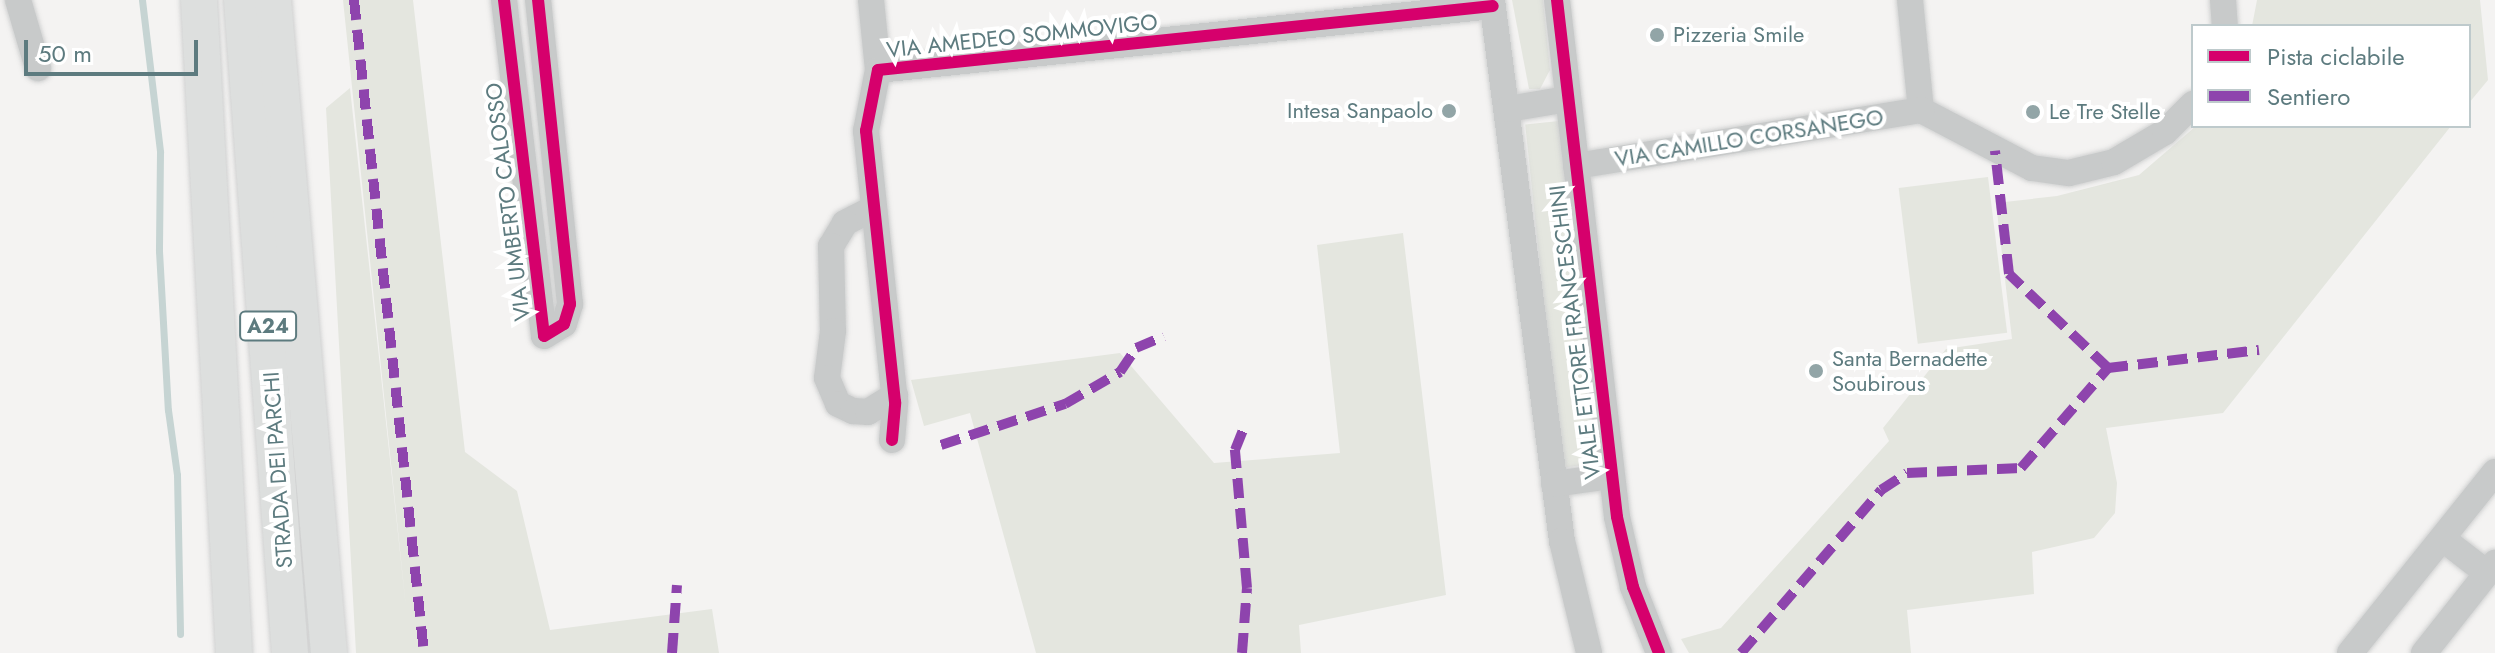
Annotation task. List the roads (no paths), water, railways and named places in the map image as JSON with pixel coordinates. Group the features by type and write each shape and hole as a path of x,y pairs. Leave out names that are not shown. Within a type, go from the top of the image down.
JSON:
{"highway":[{"path":"179,0 208,173"},
{"name":"A24","path":"199,0 234,653"},
{"name":"STRADA DEI PARCHI","path":"242,0 290,653"},
{"path":"273,0 329,653"}],"street":[{"path":"18,0 38,68"},
{"name":"VIA UMBERTO CALOSSO","path":"504,0 544,336 564,324 570,304 538,0"},
{"name":"VIA AMEDEO SOMMOVIGO","path":"871,0 878,70 866,131 895,395 892,440"},
{"name":"VIALE ETTORE FRANCESCHINI","path":"1557,0 1611,476 1626,563 1659,653"},
{"path":"1561,32 1572,0"},
{"path":"1910,0 1921,110 2020,163 2069,173 2128,156 2165,132 2191,106"},
{"path":"2223,0 2225,24"},
{"name":"VIA AMEDEO SOMMOVIGO","path":"878,70 1492,3"},
{"name":"VIALE ETTORE FRANCESCHINI","path":"1492,3 1554,484 1571,594 1589,653"},
{"path":"514,80 546,76"},
{"path":"1508,109 1568,99"},
{"name":"VIA CAMILLO CORSANEGO","path":"1576,166 1921,110"},
{"path":"874,208 845,223 831,246 833,339 827,378 833,397 853,411 874,410 895,395"},
{"path":"2350,653 2495,472"},
{"name":"VIALE ETTORE FRANCESCHINI","path":"1554,484 1611,476"},
{"path":"2424,653 2491,568 2443,539"}],"waterway":[{"path":"142,0 160,152 159,251 168,410 177,475 180,634"}],"place":[{"name":"Pizzeria Smile","path":"1657,35"},
{"name":"Intesa Sanpaolo","path":"1449,111"},
{"name":"Le Tre Stelle","path":"2033,112"},
{"name":"Santa Bernadette Soubirous","path":"1816,371"}]}
